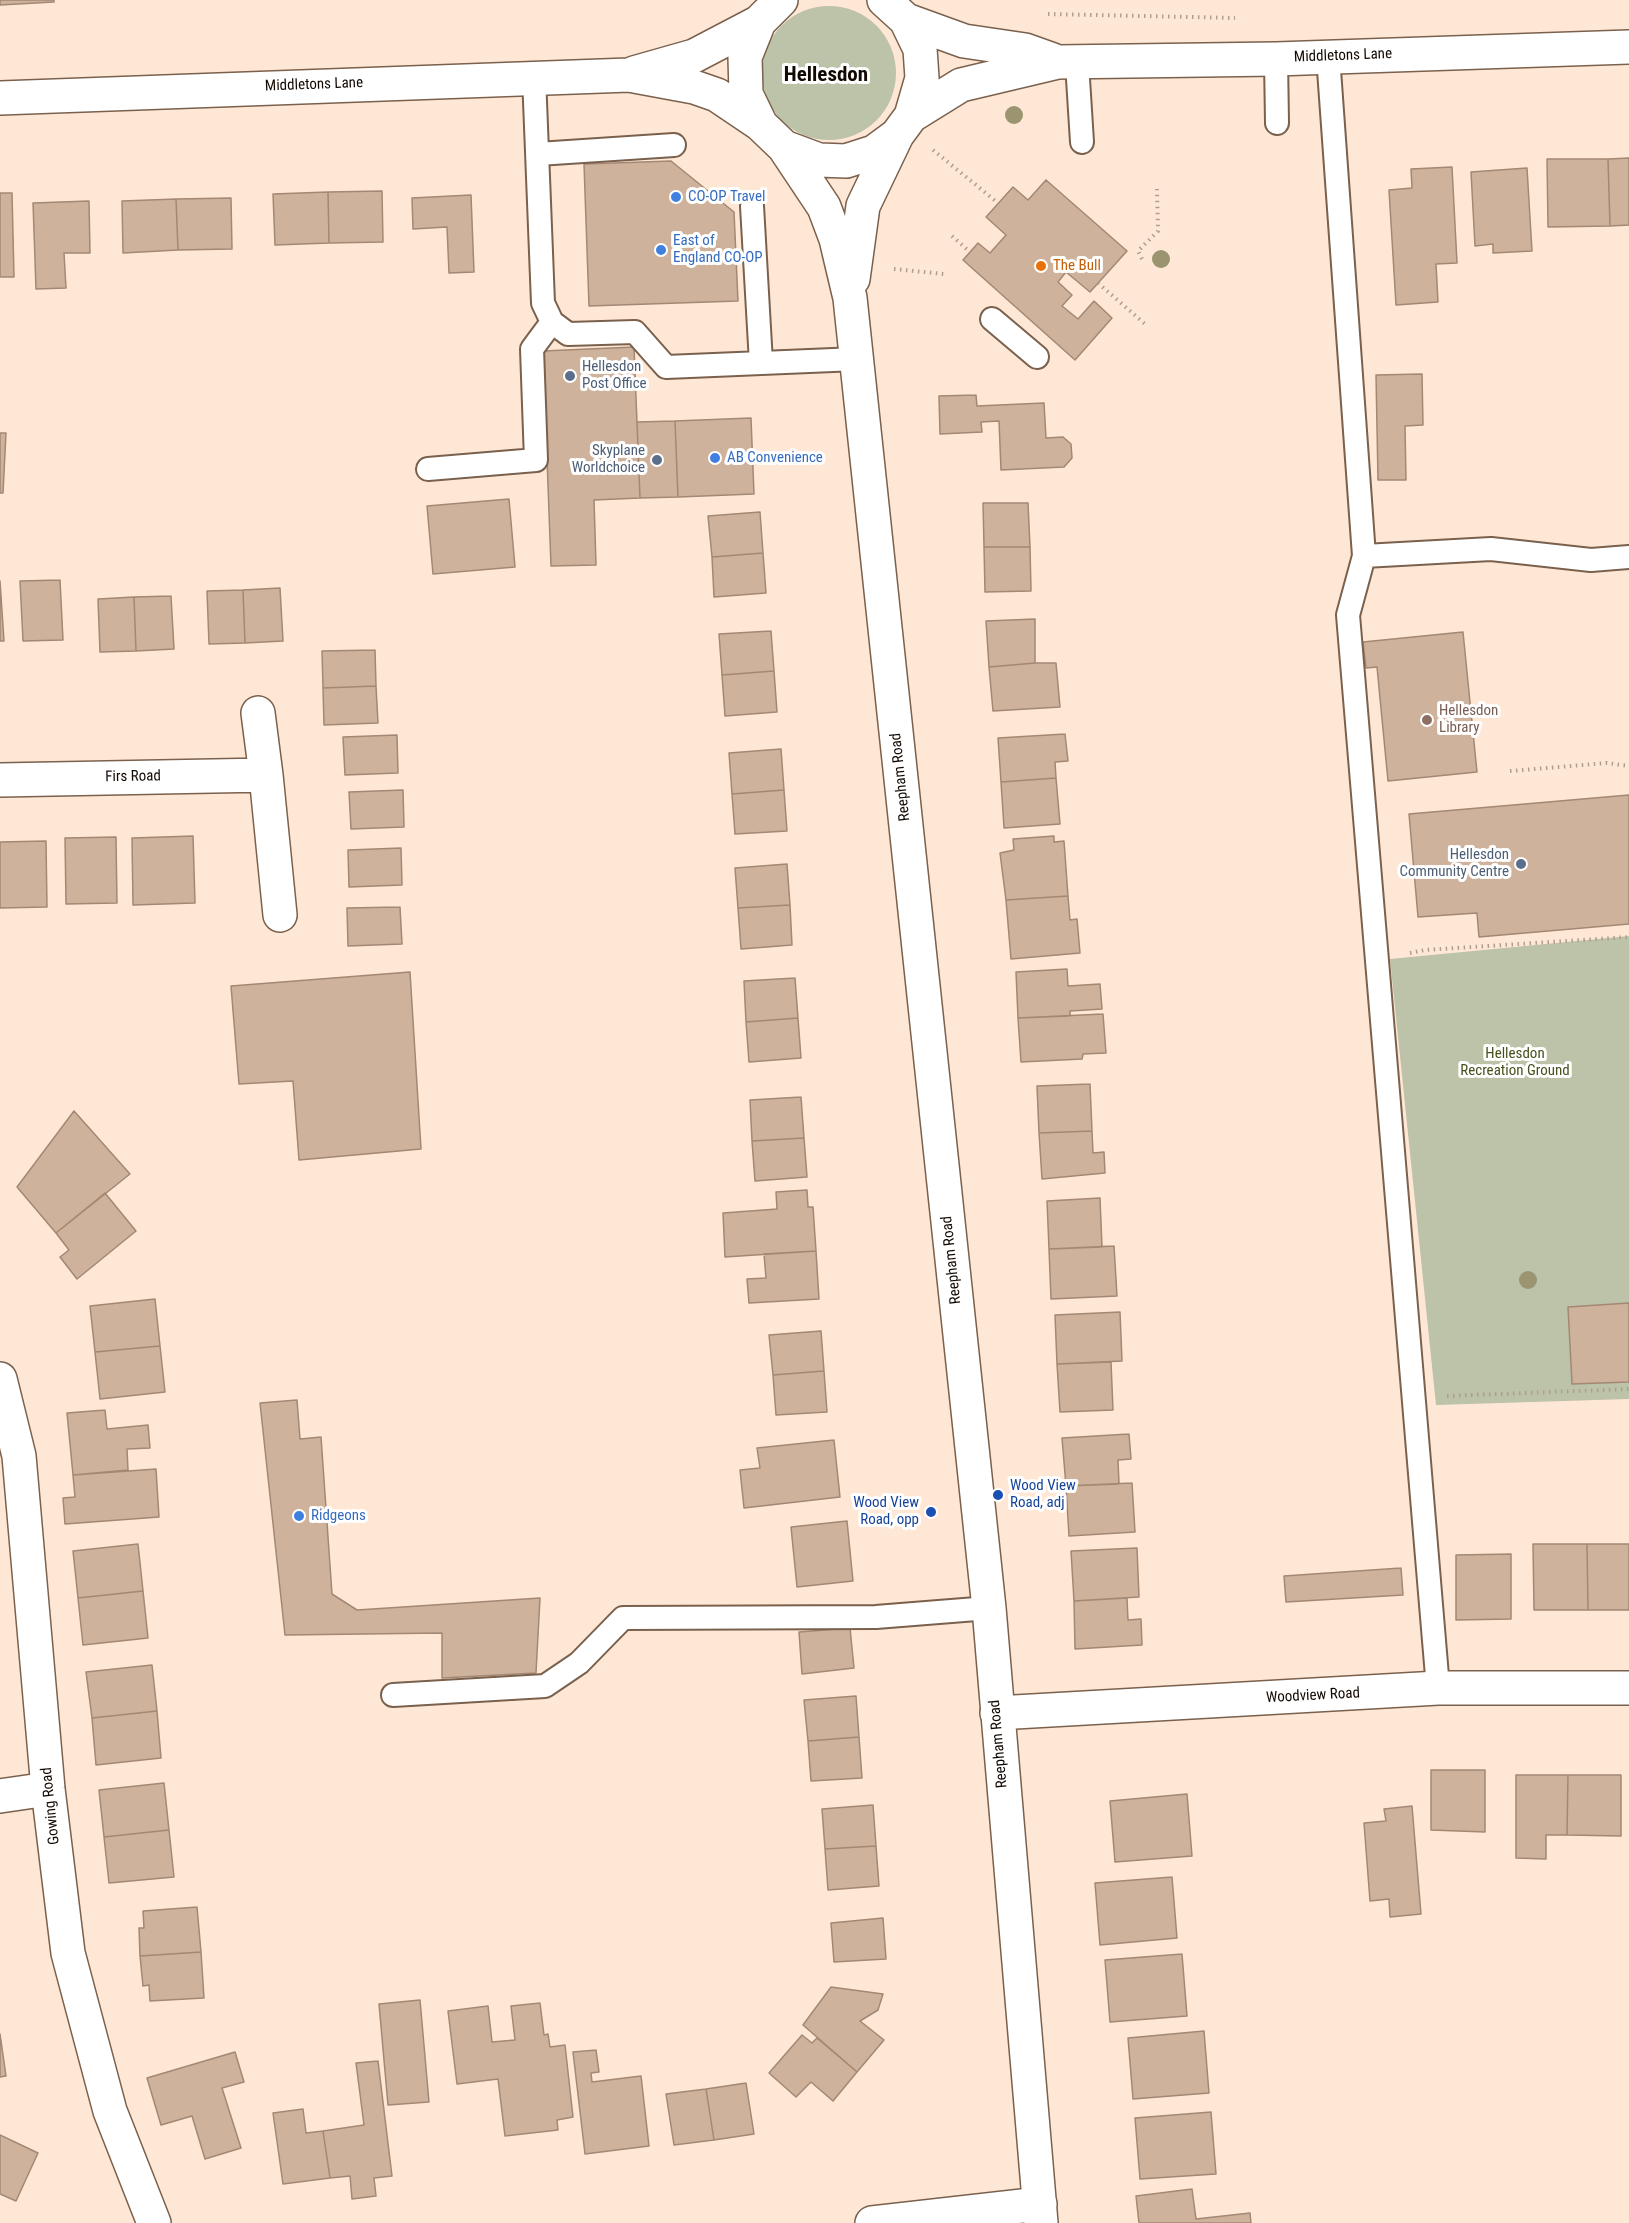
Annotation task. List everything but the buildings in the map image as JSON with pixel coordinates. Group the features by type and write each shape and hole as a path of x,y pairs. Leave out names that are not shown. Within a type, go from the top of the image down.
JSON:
{"street":[{"name":"Middletons Lane","path":"895,10 964,41 1025,50 1068,62"},
{"name":"Reepham Road","path":"850,298 862,206 904,126 922,78 920,49 895,10"},
{"name":"Middletons Lane","path":"629,75 694,56 770,11"},
{"name":"Reepham Road","path":"770,11 745,57 746,94 772,136 824,207 836,239 850,298 989,1608 1040,2214"},
{"name":"Middletons Lane","path":"904,126 961,85 1068,62 1276,59 1629,47"},
{"name":"Middletons Lane","path":"0,98 534,76 629,75 694,87 717,95 772,136"},
{"path":"772,136 819,160 846,161 874,152 904,126"},
{"path":"258,713 280,915"},
{"name":"Firs Road","path":"0,780 266,776"},
{"name":"Gowing Road","path":"0,1379 19,1456 48,1789 69,1953 110,2111 154,2223"},
{"name":"Woodview Road","path":"997,1713 1438,1688 1629,1688"},
{"path":"0,1796 48,1789"},
{"path":"873,2223 1040,2214"}],"lane":[{"path":"1328,56 1364,556 1348,615 1438,1688"},
{"path":"1276,59 1277,123"},
{"path":"1068,62 1082,142"},
{"path":"534,76 543,303 552,322 568,334 635,332 666,367 857,359"},
{"path":"538,154 674,145"},
{"path":"752,206 761,363"},
{"path":"992,319 1036,357"},
{"path":"428,470 536,460 532,349 552,322"},
{"path":"1364,556 1491,549 1590,560 1629,557"},
{"path":"393,1695 545,1686 579,1663 623,1618 876,1617 989,1608"}],"path":[{"path":"904,126 998,203"},
{"path":"1142,259 1138,251 1158,231 1157,189"},
{"path":"952,236 970,252"},
{"path":"855,265 944,274"},
{"path":"1098,283 1145,324"},
{"path":"1510,771 1607,763 1629,765"},
{"path":"1377,961 1425,950 1629,937"},
{"path":"1413,1396 1629,1389"}],"green space":[{"path":"829,6 855,11 876,26 891,47 896,73 891,99 876,120 855,135 829,140 803,135 782,120 767,99 762,73 767,47 782,26 803,11"},
{"name":"Hellesdon Recreation Ground","path":"1629,936 1629,1399 1436,1405 1390,959"}],"place":[{"name":"CO-OP Travel","path":"676,197"},
{"name":"East of England CO-OP","path":"661,250"},
{"name":"The Bull","path":"1041,266"},
{"name":"Hellesdon Post Office","path":"570,376"},
{"name":"AB Convenience","path":"715,458"},
{"name":"Skyplane Worldchoice","path":"657,460"},
{"name":"Hellesdon Library","path":"1427,720"},
{"name":"Hellesdon Community Centre","path":"1521,864"},
{"name":"Wood View Road, adj","path":"998,1495"},
{"name":"Wood View Road, opp","path":"931,1512"},
{"name":"Ridgeons","path":"299,1516"}],"district":[{"name":"Hellesdon","path":"826,76"}]}
